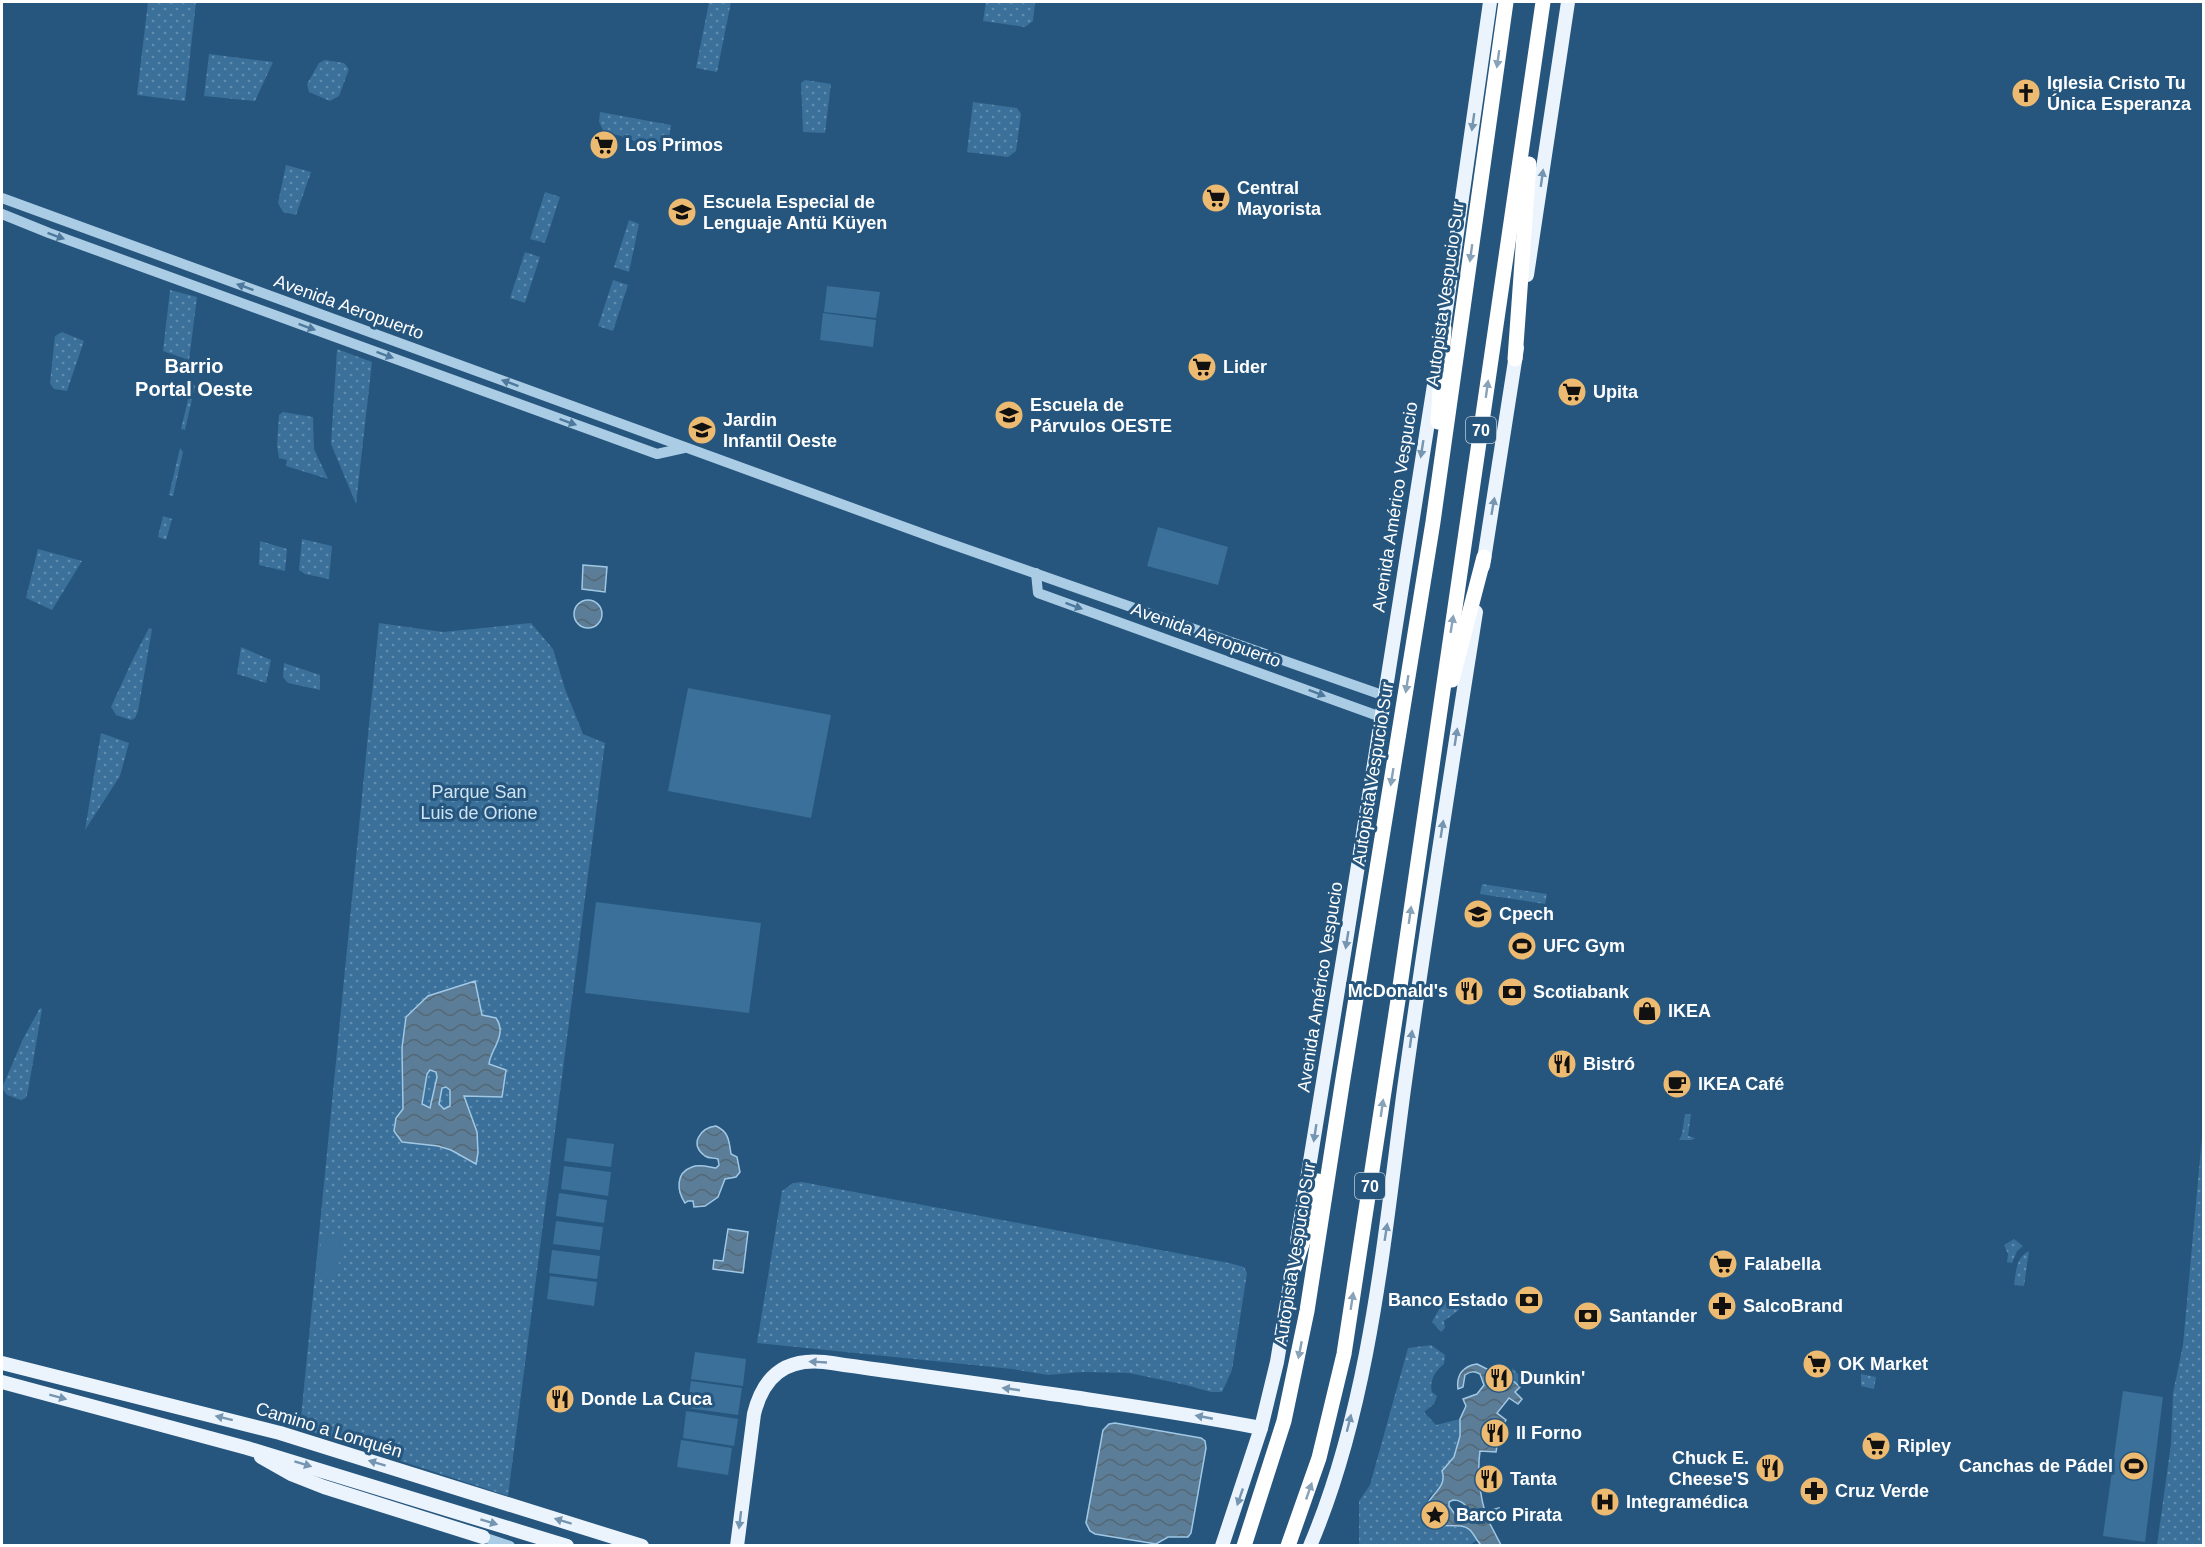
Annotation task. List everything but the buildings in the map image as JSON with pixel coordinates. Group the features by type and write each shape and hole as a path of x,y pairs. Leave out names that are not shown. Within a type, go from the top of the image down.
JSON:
{"highway":[{"name":"Autopista Vespucio Sur","path":"1244,1545 1276,1448 1300,1348 1433,522 1506,2"},
{"name":"70","path":"1288,1545 1319,1458 1344,1354 1543,2"},
{"path":"1515,359 1528,172 1527,116"},
{"path":"1433,522 1444,329"},
{"path":"1434,744 1484,557"},
{"path":"1291,1277 1304,1238 1341,1085"}],"main road":[{"name":"Avenida Américo Vespucio","path":"1222,1545 1261,1428 1277,1362 1424,437 1444,329 1490,2"},
{"path":"1312,1543 1346,1437 1377,1290 1418,989 1568,2"},
{"path":"737,1545 754,1414 759,1397 771,1377 798,1363 824,1362 1114,1403 1261,1428"},
{"name":"Camino a Lonquén","path":"2,1363 280,1433 642,1545"},
{"path":"2,1382 247,1448 567,1545"},
{"path":"247,1448 304,1480 483,1537"}],"street":[{"name":"Avenida Aeropuerto","path":"2,198 663,440 1384,696"},
{"name":"Avenida Aeropuerto","path":"2,214 657,454"},
{"path":"657,454 663,440"},
{"path":"657,454 685,447"},
{"name":"Avenida Aeropuerto","path":"1036,573 1038,593 1381,717"},
{"path":"1287,682 1292,664"},
{"path":"483,1537 510,1545"}],"green space":[{"path":"148,2 196,2 185,101 137,95"},
{"path":"709,2 731,2 717,72 696,68"},
{"path":"986,2 1035,2 1033,21 1025,27 983,21"},
{"path":"209,54 273,62 255,101 204,96"},
{"path":"325,60 344,63 349,69 339,96 330,101 309,92 307,84 319,63"},
{"path":"805,80 831,84 825,133 803,132 801,83"},
{"path":"973,102 1017,108 1021,114 1016,151 1008,157 967,152"},
{"path":"600,112 671,125 667,152 603,130 599,122"},
{"path":"286,165 311,172 296,215 283,212 278,203"},
{"path":"545,192 560,197 545,243 530,239"},
{"path":"629,220 639,224 629,272 614,267"},
{"path":"525,252 540,257 525,303 510,298"},
{"path":"613,280 628,285 613,331 598,326"},
{"path":"827,286 880,292 876,318 824,312"},
{"path":"170,290 197,297 189,360 163,351"},
{"path":"823,313 876,320 873,347 820,340"},
{"path":"62,332 84,341 67,391 54,389 50,383 55,336"},
{"path":"337,349 372,362 356,504 331,444"},
{"path":"192,383 195,386 185,430 181,429"},
{"path":"283,412 313,417 314,449 328,479 286,466 287,460 279,458 277,445 279,415"},
{"path":"180,448 183,452 173,496 169,495"},
{"path":"163,516 172,519 166,540 158,537"},
{"path":"1158,527 1228,547 1218,585 1147,566"},
{"path":"302,539 332,546 329,579 305,574 299,570"},
{"path":"260,541 287,549 285,571 259,565"},
{"path":"38,549 82,561 52,610 26,598"},
{"name":"Parque San Luis de Orione","path":"379,623 443,632 531,623 553,649 565,689 583,734 605,743 508,1496 300,1428"},
{"path":"149,628 152,629 138,711 135,718 131,720 116,715 111,707"},
{"path":"241,647 271,660 266,683 237,674"},
{"path":"284,663 320,675 320,690 288,683 283,677"},
{"path":"688,688 831,715 811,818 668,791"},
{"path":"101,733 129,743 120,776 85,830"},
{"path":"1482,884 1547,894 1545,904 1480,894"},
{"path":"596,902 761,923 749,1013 585,993"},
{"path":"40,1008 42,1009 28,1091 26,1098 21,1100 7,1095 2,1088 23,1039"},
{"path":"1685,1114 1691,1114 1688,1136 1695,1138 1692,1140 1679,1140"},
{"path":"2202,1137 2203,1545 2157,1545 2171,1444 2173,1393 2183,1345"},
{"path":"567,1138 614,1144 611,1167 564,1161"},
{"path":"564,1166 611,1172 608,1196 561,1189"},
{"path":"802,1182 1244,1267 1247,1273 1232,1370 1222,1392 1211,1392 1129,1373 1083,1372 1048,1375 1012,1369 757,1343 782,1191 793,1183"},
{"path":"559,1193 607,1200 604,1223 556,1216"},
{"path":"556,1221 603,1227 600,1250 553,1244"},
{"path":"322,1235 342,1238 337,1280 317,1278"},
{"path":"2014,1239 2023,1246 2017,1251 2012,1263 2007,1262 2008,1254 2004,1245"},
{"path":"552,1250 600,1256 597,1279 549,1273"},
{"path":"2029,1251 2024,1286 2014,1285 2019,1261"},
{"path":"550,1276 597,1282 594,1306 547,1299"},
{"path":"1456,1301 1459,1310 1444,1321 1445,1328 1441,1332 1432,1322 1443,1302"},
{"path":"1431,1345 1445,1355 1444,1364 1435,1373 1431,1384 1432,1392 1437,1396 1434,1404 1424,1412 1436,1425 1460,1419 1459,1441 1455,1453 1442,1471 1443,1478 1440,1487 1428,1499 1428,1510 1432,1522 1445,1527 1462,1526 1470,1530 1477,1540 1469,1546 1359,1545 1359,1501 1370,1485 1408,1348"},
{"path":"695,1352 746,1359 743,1386 691,1379"},
{"path":"1512,1368 1526,1382 1520,1387 1512,1380"},
{"path":"1861,1374 1876,1377 1874,1389 1861,1386"},
{"path":"691,1381 742,1388 738,1415 687,1408"},
{"name":"Canchas de Pádel","path":"2123,1391 2163,1397 2145,1542 2103,1536"},
{"path":"686,1411 738,1419 734,1446 683,1438"},
{"path":"681,1440 732,1448 728,1475 677,1467"}],"water":[{"path":"583,565 607,567 605,592 582,589"},
{"path":"588,600 598,604 602,614 598,624 588,628 578,624 574,614 578,604"},
{"path":"475,981 482,1015 496,1018 499,1024 499,1036 489,1064 506,1070 502,1097 464,1096 477,1132 476,1164 451,1150 438,1146 402,1142 394,1131 396,1118 403,1109 402,1048 406,1017 428,996","holes":["430,1070 436,1072 437,1077 430,1108 422,1104 427,1074","446,1087 450,1090 450,1106 444,1109 439,1104 442,1088"]},
{"path":"716,1126 726,1134 731,1154 737,1157 740,1172 736,1177 725,1179 718,1197 705,1206 694,1207 693,1201 685,1203 682,1198 679,1188 680,1178 686,1170 695,1166 716,1168 719,1165 718,1159 707,1157 700,1151 697,1142 701,1133"},
{"path":"728,1229 748,1232 743,1273 713,1269 714,1260 723,1261"},
{"path":"1477,1364 1489,1370 1491,1384 1496,1388 1504,1385 1510,1386 1512,1380 1520,1387 1515,1392 1522,1399 1518,1404 1509,1398 1497,1413 1506,1420 1502,1427 1491,1424 1483,1441 1497,1446 1496,1452 1480,1451 1479,1474 1483,1504 1485,1512 1499,1508 1502,1516 1489,1522 1501,1545 1481,1545 1466,1527 1435,1523 1427,1513 1426,1507 1441,1485 1442,1471 1454,1457 1460,1436 1460,1419 1466,1406 1463,1399 1477,1394 1484,1385 1480,1374 1471,1372 1465,1375 1463,1387 1458,1389 1459,1375","holes":["1457,1500 1468,1509 1467,1520 1459,1520 1449,1506 1449,1502"]},
{"path":"1115,1423 1201,1438 1205,1441 1206,1448 1191,1533 1188,1537 1168,1537 1156,1544 1095,1534 1090,1531 1086,1523 1103,1430 1109,1424"}],"place":[{"name":"Iglesia Cristo Tu Única Esperanza","path":"2026,93"},
{"name":"Los Primos","path":"604,145"},
{"name":"Central Mayorista","path":"1216,198"},
{"name":"Escuela Especial de Lenguaje Antü Küyen","path":"682,212"},
{"name":"Lider","path":"1202,367"},
{"name":"Upita","path":"1572,392"},
{"name":"Escuela de Párvulos OESTE","path":"1009,415"},
{"name":"Jardin Infantil Oeste","path":"702,430"},
{"name":"Cpech","path":"1478,914"},
{"name":"UFC Gym","path":"1522,946"},
{"name":"McDonald's","path":"1469,991"},
{"name":"Scotiabank","path":"1512,992"},
{"name":"IKEA","path":"1647,1011"},
{"name":"Bistró","path":"1562,1064"},
{"name":"IKEA Café","path":"1677,1084"},
{"name":"Falabella","path":"1723,1264"},
{"name":"Banco Estado","path":"1529,1300"},
{"name":"SalcoBrand","path":"1722,1306"},
{"name":"Santander","path":"1588,1316"},
{"name":"OK Market","path":"1817,1364"},
{"name":"Dunkin'","path":"1499,1378"},
{"name":"Donde La Cuca","path":"560,1399"},
{"name":"Il Forno","path":"1495,1433"},
{"name":"Ripley","path":"1876,1446"},
{"name":"Canchas de Pádel","path":"2134,1466"},
{"name":"Chuck E. Cheese'S","path":"1770,1468"},
{"name":"Tanta","path":"1489,1479"},
{"name":"Cruz Verde","path":"1814,1491"},
{"name":"Integramédica","path":"1605,1502"},
{"name":"Barco Pirata","path":"1435,1515"}],"district":[{"name":"Barrio Portal Oeste","path":"194,378"}]}
